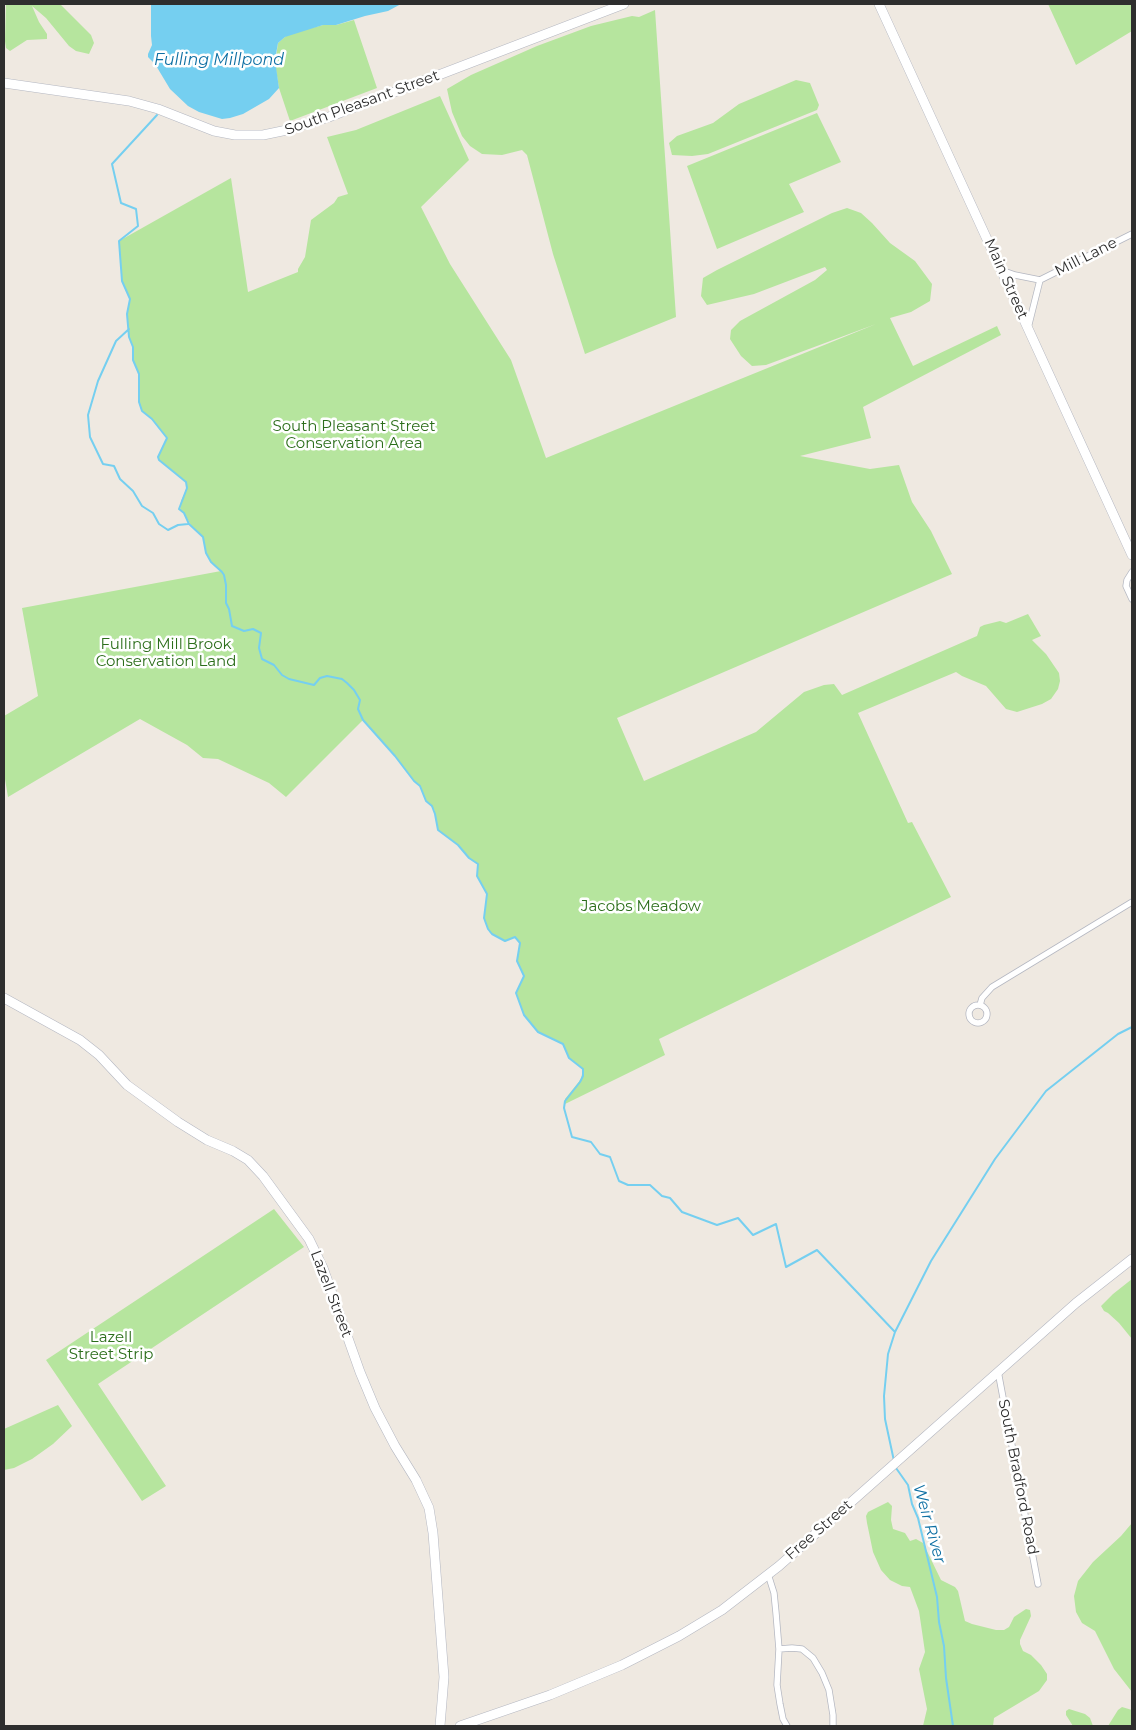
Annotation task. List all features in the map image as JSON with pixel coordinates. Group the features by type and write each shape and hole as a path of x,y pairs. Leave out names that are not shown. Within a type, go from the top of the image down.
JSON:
{"street":[{"name":"South Pleasant Street","path":"4,83 129,101 158,109 214,130 235,135 263,136 329,117 624,4"},
{"name":"Main Street","path":"879,4 1132,555"},
{"name":"Mill Lane","path":"1001,270 1040,280 1132,234"},
{"name":"Mill Lane","path":"1028,328 1040,280"},
{"path":"1132,572 1126,586 1132,599"},
{"path":"980,1005 982,998 992,987 1132,902"},
{"name":"Lazell Street","path":"4,998 80,1040 99,1055 127,1085 178,1122 207,1140 233,1151 248,1160 263,1176 309,1239 324,1268 357,1364 375,1408 416,1480 429,1508 433,1533 444,1677 440,1726"},
{"name":"Free Street","path":"460,1726 558,1691 622,1665 661,1646 722,1610 768,1574 1076,1303 1132,1259"},
{"name":"South Bradford Road","path":"998,1371 1038,1584"},
{"path":"768,1574 774,1593 780,1649 777,1685 783,1719 788,1726"},
{"path":"780,1649 802,1649 813,1658 822,1672 829,1690 833,1726"}],"green space":[{"path":"6,4 60,4 91,35 94,43 89,54 76,51 69,46 46,18 32,6 47,34 47,39 27,40 10,51 6,48 5,41"},
{"path":"1048,4 1132,4 1132,31 1076,65"},
{"path":"655,10 676,317 585,354 553,254 527,155 522,150 502,155 482,154 470,146 462,136 452,112 447,89 471,75 537,46 591,26 632,16 639,17"},
{"path":"354,20 377,88 290,121 279,88 275,64 278,43 286,36 300,31"},
{"path":"796,80 810,83 819,105 817,110 708,154 692,156 672,155 669,143 677,136 713,123 739,104"},
{"path":"440,96 469,160 421,207 450,264 511,360 546,458 876,324 766,365 752,366 741,356 730,339 731,330 740,321 815,280 827,270 825,267 754,294 707,305 701,296 703,278 832,213 847,208 861,213 890,243 915,261 932,284 930,301 911,312 890,318 913,366 997,326 1001,335 863,407 871,438 800,456 870,469 899,465 912,502 931,531 952,574 617,718 644,781 756,732 804,692 824,685 834,684 842,695 977,636 980,627 984,625 1000,621 1006,623 1028,614 1041,636 1032,640 1046,654 1059,673 1060,681 1058,689 1051,699 1017,712 1006,709 986,686 956,672 858,713 908,823 912,822 951,897 659,1039 665,1055 565,1104 565,1099 581,1079 583,1069 569,1058 563,1044 538,1032 524,1015 516,993 524,976 517,961 520,947 519,941 515,937 505,941 490,933 484,918 487,894 477,876 478,864 469,858 458,845 438,830 434,809 426,801 420,786 363,720 286,797 269,783 218,759 203,758 187,745 140,719 8,797 4,773 4,716 38,696 22,608 221,571 211,562 206,553 203,537 192,527 184,513 180,510 181,501 187,488 186,482 159,460 158,457 167,438 152,419 142,411 139,402 139,374 133,360 133,347 129,337 127,314 130,299 122,281 119,241 231,178 248,292 298,272 305,257 311,220 334,203 338,197 348,194 327,137 356,130"},
{"path":"817,113 841,162 789,184 804,212 717,249 687,166"},
{"name":"Lazell Street Strip","path":"274,1209 304,1247 98,1384 166,1486 142,1501 46,1360"},
{"path":"1132,1279 1132,1339 1101,1306"},
{"path":"58,1405 72,1426 53,1444 32,1459 14,1468 4,1470 4,1429"},
{"path":"888,1502 892,1506 891,1520 893,1529 905,1533 910,1541 916,1539 923,1543 941,1580 955,1587 958,1591 965,1621 996,1630 1004,1630 1009,1627 1014,1617 1026,1609 1030,1610 1031,1616 1020,1644 1023,1651 1031,1655 1041,1665 1047,1674 1047,1680 1039,1691 994,1718 993,1726 923,1726 927,1709 919,1669 925,1652 919,1611 910,1587 902,1586 890,1580 881,1570 873,1552 867,1523 866,1516 868,1512"},
{"path":"1132,1523 1132,1692 1114,1669 1095,1631 1082,1623 1076,1612 1074,1596 1078,1581 1093,1562"},
{"path":"1122,1707 1132,1710 1132,1726 1108,1726 1118,1710"},
{"path":"1069,1709 1085,1714 1090,1718 1093,1726 1073,1726 1066,1715 1066,1711"}],"water":[{"name":"Fulling Millpond","path":"151,4 401,4 388,11 336,25 323,25 285,37 278,43 275,60 279,88 269,99 243,114 222,119 199,112 188,106 170,89 155,64 148,57 152,45"}],"waterway":[{"path":"157,115 112,164 121,203 136,209 138,226 119,241 122,281 130,299 127,314 129,337 133,347 133,360 139,374 139,402 142,411 152,419 167,438 158,457 159,460 186,482 187,488 179,509 184,513 189,524 203,537 206,553 211,562 224,575 226,603 232,626 244,631 253,629 261,633 259,648 262,659 274,665 282,675 289,679 314,685 320,678 327,676 342,679 347,683 360,700 358,709 363,720 420,786 426,801 432,806 438,830 458,845 469,858 478,864 477,876 487,894 484,918 488,929 492,934 505,941 515,937 520,943 517,961 524,976 516,993 524,1015 538,1032 563,1044 569,1058 583,1069 583,1076 580,1082 565,1101 564,1108 572,1137 591,1142 600,1154 610,1157 619,1181 628,1185 650,1185 662,1196 670,1198 682,1212 717,1225 738,1218 753,1235 776,1224 786,1267 817,1250 895,1332"},
{"path":"129,329 116,341 98,381 88,415 90,437 103,464 114,466 120,479 133,491 142,506 153,513 159,524 168,530 178,525 188,524"},
{"path":"894,1461 885,1419 884,1396 888,1354 895,1332 931,1261 995,1159 1046,1091 1118,1034 1132,1027"},
{"name":"Weir River","path":"896,1468 908,1485 937,1597 953,1726"}],"park label":[{"name":"South Pleasant Street Conservation Area","path":"354,436"},
{"name":"Fulling Mill Brook Conservation Land","path":"166,654"},
{"name":"Jacobs Meadow","path":"641,907"}]}
